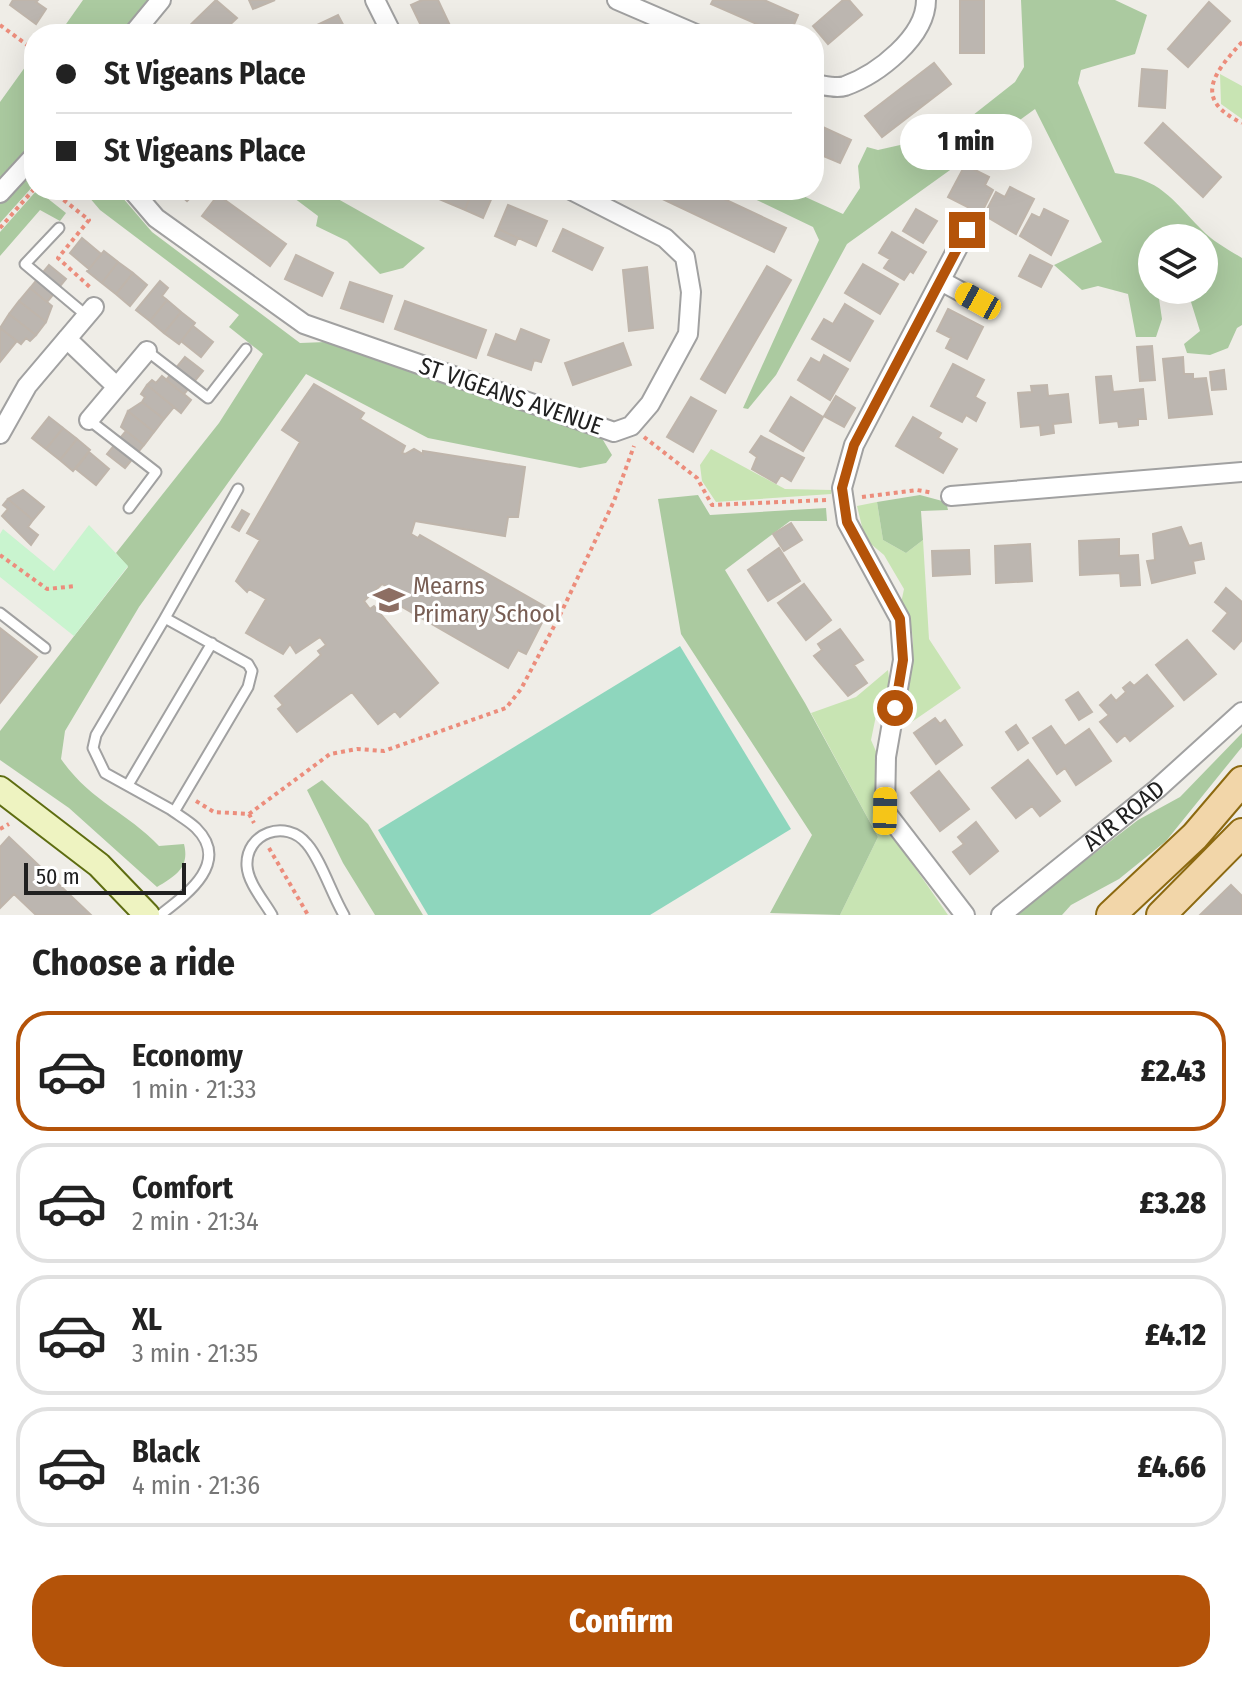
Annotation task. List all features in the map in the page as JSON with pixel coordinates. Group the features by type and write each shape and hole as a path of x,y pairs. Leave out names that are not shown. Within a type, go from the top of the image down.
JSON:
{"main road":[{"path":"1111,915 1156,876 1242,781"},
{"path":"1161,915 1240,838"}],"street":[{"path":"141,24 161,0"},
{"path":"375,0 387,24"},
{"path":"617,0 673,24"},
{"path":"824,85 842,87 871,73 914,35 926,15 926,0"},
{"path":"0,193 24,167"},
{"name":"ST VIGEANS AVENUE","path":"141,200 156,218 304,324 574,421 614,432 635,430"},
{"path":"591,200 665,238 685,257 691,292 688,334 635,430"},
{"path":"965,915 885,811 886,757 903,660 900,619 847,522 842,488 854,445 967,230"},
{"path":"941,281 978,301"},
{"path":"0,434 27,386 91,311"},
{"path":"67,339 116,386"},
{"path":"89,420 147,351"},
{"path":"951,496 1242,472"},
{"name":"AYR ROAD","path":"1001,915 1157,789 1242,712"},
{"path":"4,798 99,865 147,915"},
{"path":"1213,815 1240,838"}],"lane":[{"path":"59,228 25,264 91,311"},
{"path":"147,351 208,398 246,349"},
{"path":"89,420 156,472 129,508"},
{"path":"160,915 196,888 208,861 207,846 197,829 174,812 105,773 93,748 96,735 238,489"},
{"path":"0,613 45,648"},
{"path":"165,618 248,664 252,671 248,687 174,812"},
{"path":"128,785 212,643"},
{"path":"272,915 247,869 248,851 257,837 271,831 292,831 307,844 344,915"}],"path":[{"path":"0,25 24,43"},
{"path":"1242,42 1211,84 1212,98 1225,113 1242,123"},
{"path":"1234,51 1242,58"},
{"path":"0,228 24,200"},
{"path":"64,200 89,220 58,258 92,287 91,311"},
{"path":"249,814 330,754 357,749 384,751 506,708 521,689 560,615 614,501 635,430 697,478 712,505 844,499 917,490 951,496"},
{"path":"0,555 47,589 76,586"}],"green space":[{"path":"83,0 152,0 132,24 66,24"},
{"path":"1021,0 1115,0 1147,15 1135,54 1081,70 1078,83 1115,173 1154,185 1196,224 1138,224 1138,304 1160,304 1162,319 1156,337 1136,337 1128,294 1098,286 1082,290 1054,265 1102,242 1035,109 847,244 776,375 748,409 743,408 819,240 813,227 757,200 812,200 843,214 860,188 858,166 867,147 878,150 949,134 1015,82 1024,67"},
{"path":"24,69 24,159 0,186 0,102"},
{"path":"1220,74 1242,86 1242,119 1221,104"},
{"path":"24,178 24,196 0,223 0,203"},
{"path":"28,200 50,200 66,213 60,221 40,210 0,256 0,232"},
{"path":"92,200 125,200 152,232 300,343 326,342 600,435 612,455 606,463 580,468 428,438 306,374 139,607 65,731 61,759 84,786 159,846 184,844 185,859 180,870 157,887 69,808 0,760 0,731 128,567 116,553 219,423 263,354 229,327 239,315 100,210"},
{"path":"297,200 340,200 425,248 403,268 380,274 347,241 316,226 318,216"},
{"path":"1218,243 1242,258 1242,325 1237,328 1228,348 1210,355 1187,353 1184,344 1200,331 1192,304 1218,304"},
{"path":"711,449 785,489 832,490 831,494 716,502 702,481 700,465"},
{"path":"698,495 710,515 826,508 827,521 790,521 725,570 805,703 878,837 840,915 770,913 812,835 681,634 658,499"},
{"path":"920,495 946,502 948,510 921,511 923,540 906,553 883,540 877,502"},
{"path":"877,502 883,540 906,553 923,540 929,639 961,688 903,728 913,643 912,631 900,608 904,589 884,555 865,539 857,506"},
{"path":"89,525 128,566 74,636 0,577 0,534 3,529 54,571"},
{"path":"680,646 791,829 650,915 428,915 378,830"},
{"path":"888,670 890,685 879,701 871,740 878,756 874,801 879,816 948,915 840,915 878,837 811,713 856,697"},
{"path":"1242,733 1242,747 1166,841 1119,879 1071,905 1062,915 1014,915 1138,820 1180,797"},
{"path":"322,780 368,824 423,915 375,915 343,863 307,790"}],"building":[{"path":"13,0 38,0 36,2 46,9 36,24 10,5"},
{"path":"216,0 237,18 231,24 191,24"},
{"path":"249,0 275,0 253,9"},
{"path":"422,0 438,0 449,24 420,24 411,5"},
{"path":"713,0 764,0 798,15 794,24 757,24 711,4"},
{"path":"843,0 849,0 862,15 828,44 824,39 824,24 815,24"},
{"path":"960,0 984,0 984,53 960,53"},
{"path":"1209,2 1230,21 1188,67 1168,49"},
{"path":"338,15 343,24 319,24"},
{"path":"934,63 951,84 882,137 865,116"},
{"path":"1142,69 1167,71 1165,108 1139,106"},
{"path":"1163,123 1221,177 1203,197 1145,143"},
{"path":"824,128 851,140 840,163 824,156"},
{"path":"965,165 989,177 985,185 993,190 981,214 948,197"},
{"path":"1010,187 1034,199 1016,234 984,215 996,192 1005,197"},
{"path":"214,200 225,200 286,244 270,266 202,216"},
{"path":"447,200 469,200 465,210"},
{"path":"469,200 491,200 483,218 465,210"},
{"path":"665,200 726,200 786,228 774,252"},
{"path":"508,205 547,221 536,246 498,229"},
{"path":"916,209 937,221 923,243 903,231"},
{"path":"1044,209 1068,221 1051,255 1020,236 1032,214 1040,218"},
{"path":"498,229 518,238 515,245 495,236"},
{"path":"563,229 603,248 592,270 553,251"},
{"path":"892,232 926,252 913,273 910,271 904,280 884,268 890,259 879,253"},
{"path":"82,238 101,254 89,269 70,253"},
{"path":"104,251 118,262 102,283 87,271"},
{"path":"296,255 333,273 322,296 285,279"},
{"path":"1030,255 1052,266 1041,287 1019,276"},
{"path":"118,262 133,273 116,294 102,283"},
{"path":"863,264 898,284 880,314 845,293"},
{"path":"49,265 66,279 47,302 30,288"},
{"path":"767,266 791,280 725,393 701,379"},
{"path":"647,267 653,328 629,331 623,270"},
{"path":"133,273 147,285 130,306 116,294"},
{"path":"160,281 168,288 162,296 167,300 150,321 136,310"},
{"path":"350,282 392,296 383,322 341,308"},
{"path":"30,288 52,306 46,322 19,301"},
{"path":"167,300 181,312 164,333 150,321"},
{"path":"19,301 46,322 36,335 9,314"},
{"path":"405,301 486,330 476,358 395,329"},
{"path":"845,304 873,321 850,361 812,339 824,319 833,324"},
{"path":"948,309 983,327 967,359 946,348 951,338 937,331"},
{"path":"181,312 195,323 179,344 164,333"},
{"path":"9,314 36,335 30,341 26,338 21,344 0,328"},
{"path":"193,326 213,342 201,357 181,341"},
{"path":"0,328 17,341 0,362"},
{"path":"521,329 549,340 541,362 534,360 531,370 488,355 496,334 516,342"},
{"path":"623,343 631,365 573,385 565,363"},
{"path":"1152,346 1155,380 1140,381 1137,347"},
{"path":"824,355 848,369 830,400 798,380 811,358 820,363"},
{"path":"185,357 203,371 184,394 166,380"},
{"path":"1183,357 1184,374 1193,374 1193,379 1206,378 1212,414 1169,418 1163,359"},
{"path":"953,364 984,380 975,397 985,403 976,421 966,415 962,422 931,406"},
{"path":"1224,370 1226,389 1212,390 1210,372"},
{"path":"162,376 191,400 181,413 147,385 152,380 156,383"},
{"path":"1111,376 1113,392 1143,389 1146,419 1138,419 1138,425 1119,427 1118,421 1100,423 1096,377"},
{"path":"314,384 364,413 360,419 405,446 402,453 414,449 423,454 423,451 525,467 518,517 508,517 505,536 415,521 411,534 418,538 420,535 549,609 526,654 518,650 508,668 385,597 389,588 382,584 364,601 370,609 374,606 438,683 400,717 395,711 378,724 352,692 297,732 278,709 283,705 275,696 321,655 318,651 326,645 320,637 296,653 290,644 283,654 246,633 266,599 249,589 247,592 236,581 260,540 247,533 300,442 282,430"},
{"path":"147,385 174,407 164,419 142,402 145,397 141,394"},
{"path":"1047,385 1048,396 1068,394 1071,422 1053,424 1054,433 1041,435 1040,425 1021,427 1018,393 1032,392 1031,386"},
{"path":"836,396 855,408 844,427 824,416"},
{"path":"691,397 716,411 693,452 667,437"},
{"path":"791,397 823,417 803,451 770,431"},
{"path":"142,402 164,419 154,432 128,411"},
{"path":"128,411 154,432 144,445 121,427"},
{"path":"49,417 63,428 46,449 32,438"},
{"path":"913,417 941,433 938,438 957,449 943,473 896,446"},
{"path":"63,428 77,439 60,460 46,449"},
{"path":"126,431 144,445 125,468 107,454"},
{"path":"761,436 804,458 791,481 781,475 776,483 752,469 757,457 750,452"},
{"path":"77,439 90,450 73,471 60,460"},
{"path":"89,452 109,469 96,485 76,469"},
{"path":"23,490 44,507 33,520 8,499"},
{"path":"8,499 33,520 28,527 38,535 31,545 2,516 8,509 3,505"},
{"path":"242,510 249,514 239,531 232,527"},
{"path":"791,523 802,540 784,551 773,534"},
{"path":"1181,527 1189,546 1201,543 1204,559 1193,561 1195,573 1152,583 1147,561 1155,560 1153,534"},
{"path":"1119,539 1119,556 1138,555 1140,585 1121,586 1120,573 1080,575 1079,541"},
{"path":"1030,544 1032,581 996,583 995,546"},
{"path":"779,548 800,581 768,601 748,570"},
{"path":"969,550 970,574 933,576 932,551"},
{"path":"804,584 831,620 806,640 778,603"},
{"path":"1226,588 1242,602 1242,640 1234,649 1213,631 1228,613 1215,602"},
{"path":"0,628 37,657 0,703"},
{"path":"840,629 863,660 854,665 867,683 848,696 814,656 822,650 818,644"},
{"path":"1187,640 1216,674 1184,700 1156,665"},
{"path":"1147,675 1173,706 1130,741 1125,735 1117,742 1100,722 1109,715 1100,705 1111,695 1116,701 1126,692 1123,688 1130,682 1134,686"},
{"path":"1078,692 1092,712 1079,720 1066,700"},
{"path":"935,718 940,724 945,720 962,745 936,764 914,733"},
{"path":"1016,725 1028,743 1018,750 1006,732"},
{"path":"1051,726 1065,746 1089,729 1111,761 1076,785 1065,768 1057,774 1033,738"},
{"path":"1028,760 1060,801 1040,816 1032,806 1016,818 992,788"},
{"path":"939,771 969,809 940,831 911,793"},
{"path":"976,822 998,851 970,874 953,852 964,844 958,837"},
{"path":"9,837 91,915 36,915 14,894 0,908 0,847"},
{"path":"1231,885 1242,896 1242,915 1200,915"}],"place":[{"name":"Mearns Primary School","path":"389,600"}],"route":[{"path":"895,708 903,660 900,619 847,522 842,488 854,445 967,230"}]}
